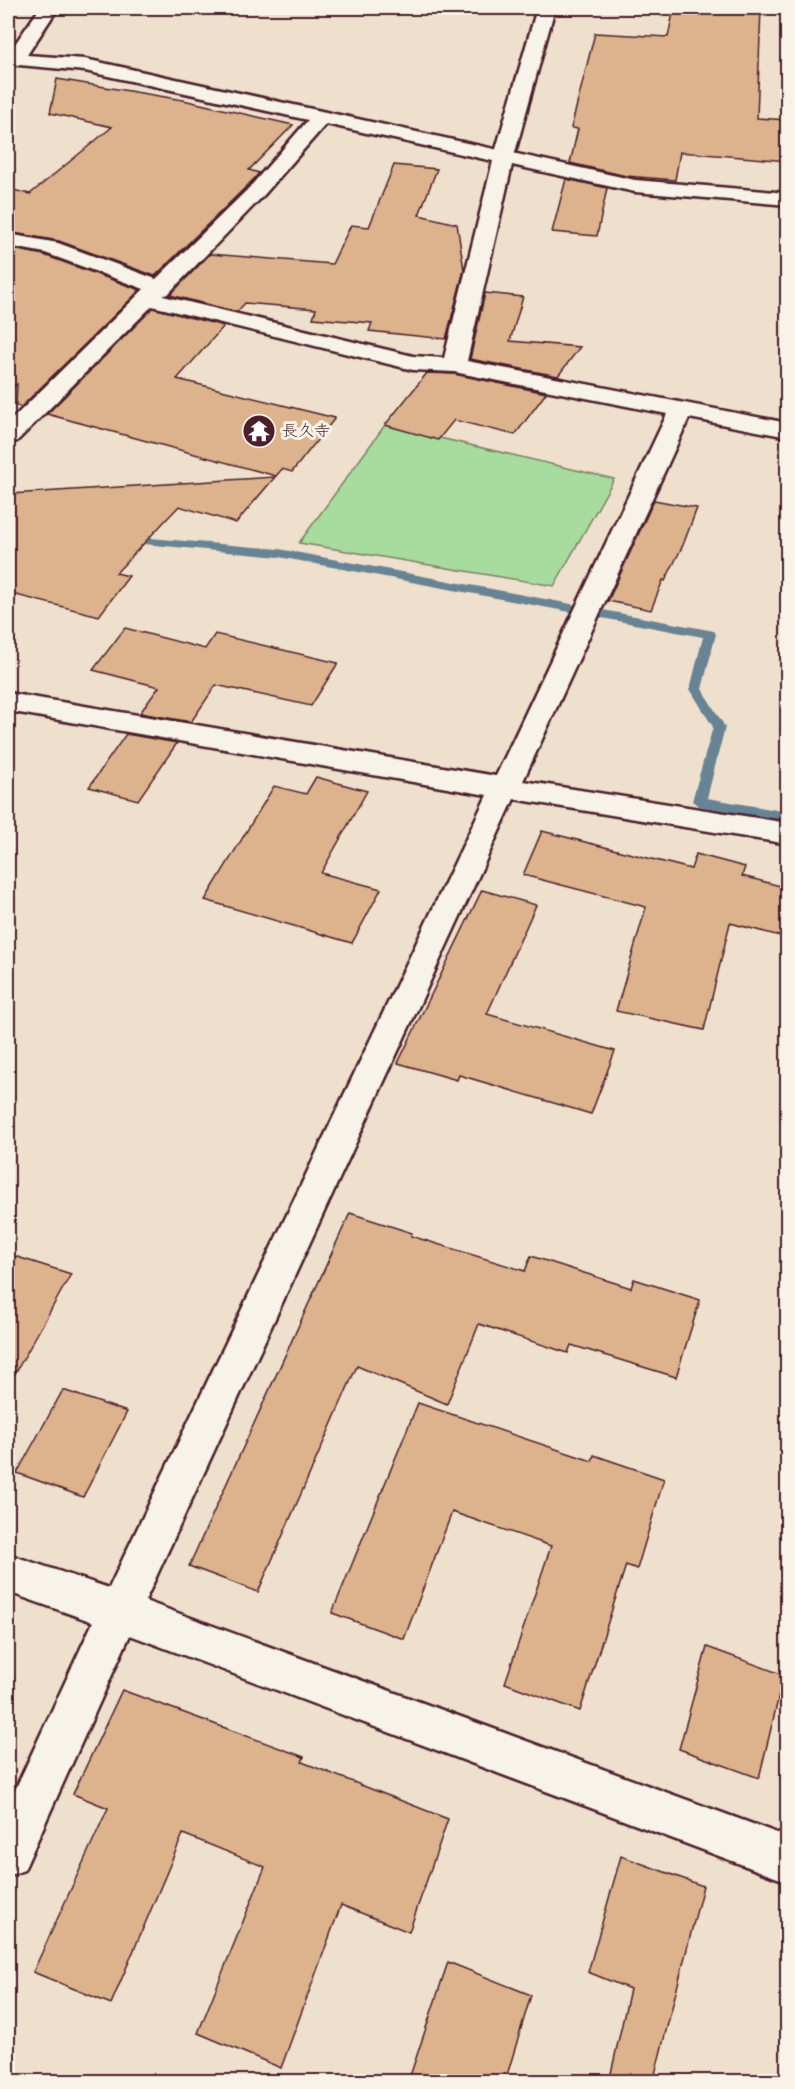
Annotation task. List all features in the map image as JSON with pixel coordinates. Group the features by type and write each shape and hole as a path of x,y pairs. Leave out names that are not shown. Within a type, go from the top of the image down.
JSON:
{"street":[{"path":"11,59 49,8"},
{"path":"454,365 504,156 546,8"},
{"path":"11,59 85,65 635,186 788,199"},
{"path":"8,436 256,192 320,118"},
{"path":"8,240 50,248 155,293 413,363 454,365 788,430"},
{"path":"8,1854 119,1611 681,410"},
{"path":"8,702 788,834"},
{"path":"8,1573 119,1611 788,1860"}],"green space":[{"path":"385,425 614,479 554,586 299,543"}],"building":[{"path":"674,8 761,8 757,118 788,120 788,161 680,152 675,180 626,176 570,163 578,129 571,128 595,33 668,37"},
{"path":"57,79 183,100 293,125 249,170 259,173 254,179 155,276 59,241 8,232 8,189 30,194 112,127 50,113"},
{"path":"394,165 437,169 419,215 457,224 464,270 446,339 369,331 372,323 313,318 316,309 245,303 237,312 170,295 210,254 332,264 351,225 369,227"},
{"path":"566,179 607,188 597,236 552,232"},
{"path":"8,248 44,255 140,290 21,407 16,406 17,384 8,392"},
{"path":"485,293 523,297 510,341 580,347 558,376 470,359"},
{"path":"153,308 224,326 177,379 335,418 292,472 282,469 276,476 47,414"},
{"path":"427,373 454,374 546,393 515,435 454,420 438,440 385,425"},
{"path":"275,477 236,523 179,506 116,573 129,576 99,616 8,593 11,494"},
{"path":"654,500 697,508 683,545 665,581 663,580 651,610 608,601"},
{"path":"125,628 205,649 215,634 338,663 311,706 216,685 191,722 140,713 159,687 93,670"},
{"path":"126,734 177,743 138,800 89,787"},
{"path":"316,777 367,791 321,873 381,889 352,943 205,900 274,786 306,794"},
{"path":"542,831 691,869 696,854 745,867 742,876 788,888 788,938 730,923 704,1030 616,1011 646,907 523,875"},
{"path":"482,890 536,905 487,1014 615,1051 591,1114 459,1075 457,1080 398,1063"},
{"path":"350,1213 412,1233 411,1236 525,1271 531,1256 631,1288 634,1279 700,1300 676,1377 571,1345 568,1353 479,1324 447,1404 357,1366 258,1592 189,1566"},
{"path":"8,1254 71,1274 8,1386"},
{"path":"63,1390 127,1412 83,1497 17,1473"},
{"path":"418,1403 592,1461 594,1455 664,1479 637,1569 626,1565 580,1711 505,1683 551,1546 452,1512 404,1639 332,1613"},
{"path":"707,1647 784,1675 759,1778 679,1749"},
{"path":"122,1690 304,1757 302,1762 448,1819 409,1932 341,1905 281,2068 198,2033 265,1867 183,1834 111,2004 33,1972 108,1808 73,1794"},
{"path":"621,1856 703,1886 653,2082 609,2082 630,1989 588,1972"},
{"path":"448,1962 531,1995 505,2082 408,2082"}],"waterway":[{"path":"127,540 279,553 710,634 696,689 719,727 699,801 788,817"}],"place":[{"name":"長久寺","path":"259,431"}]}
